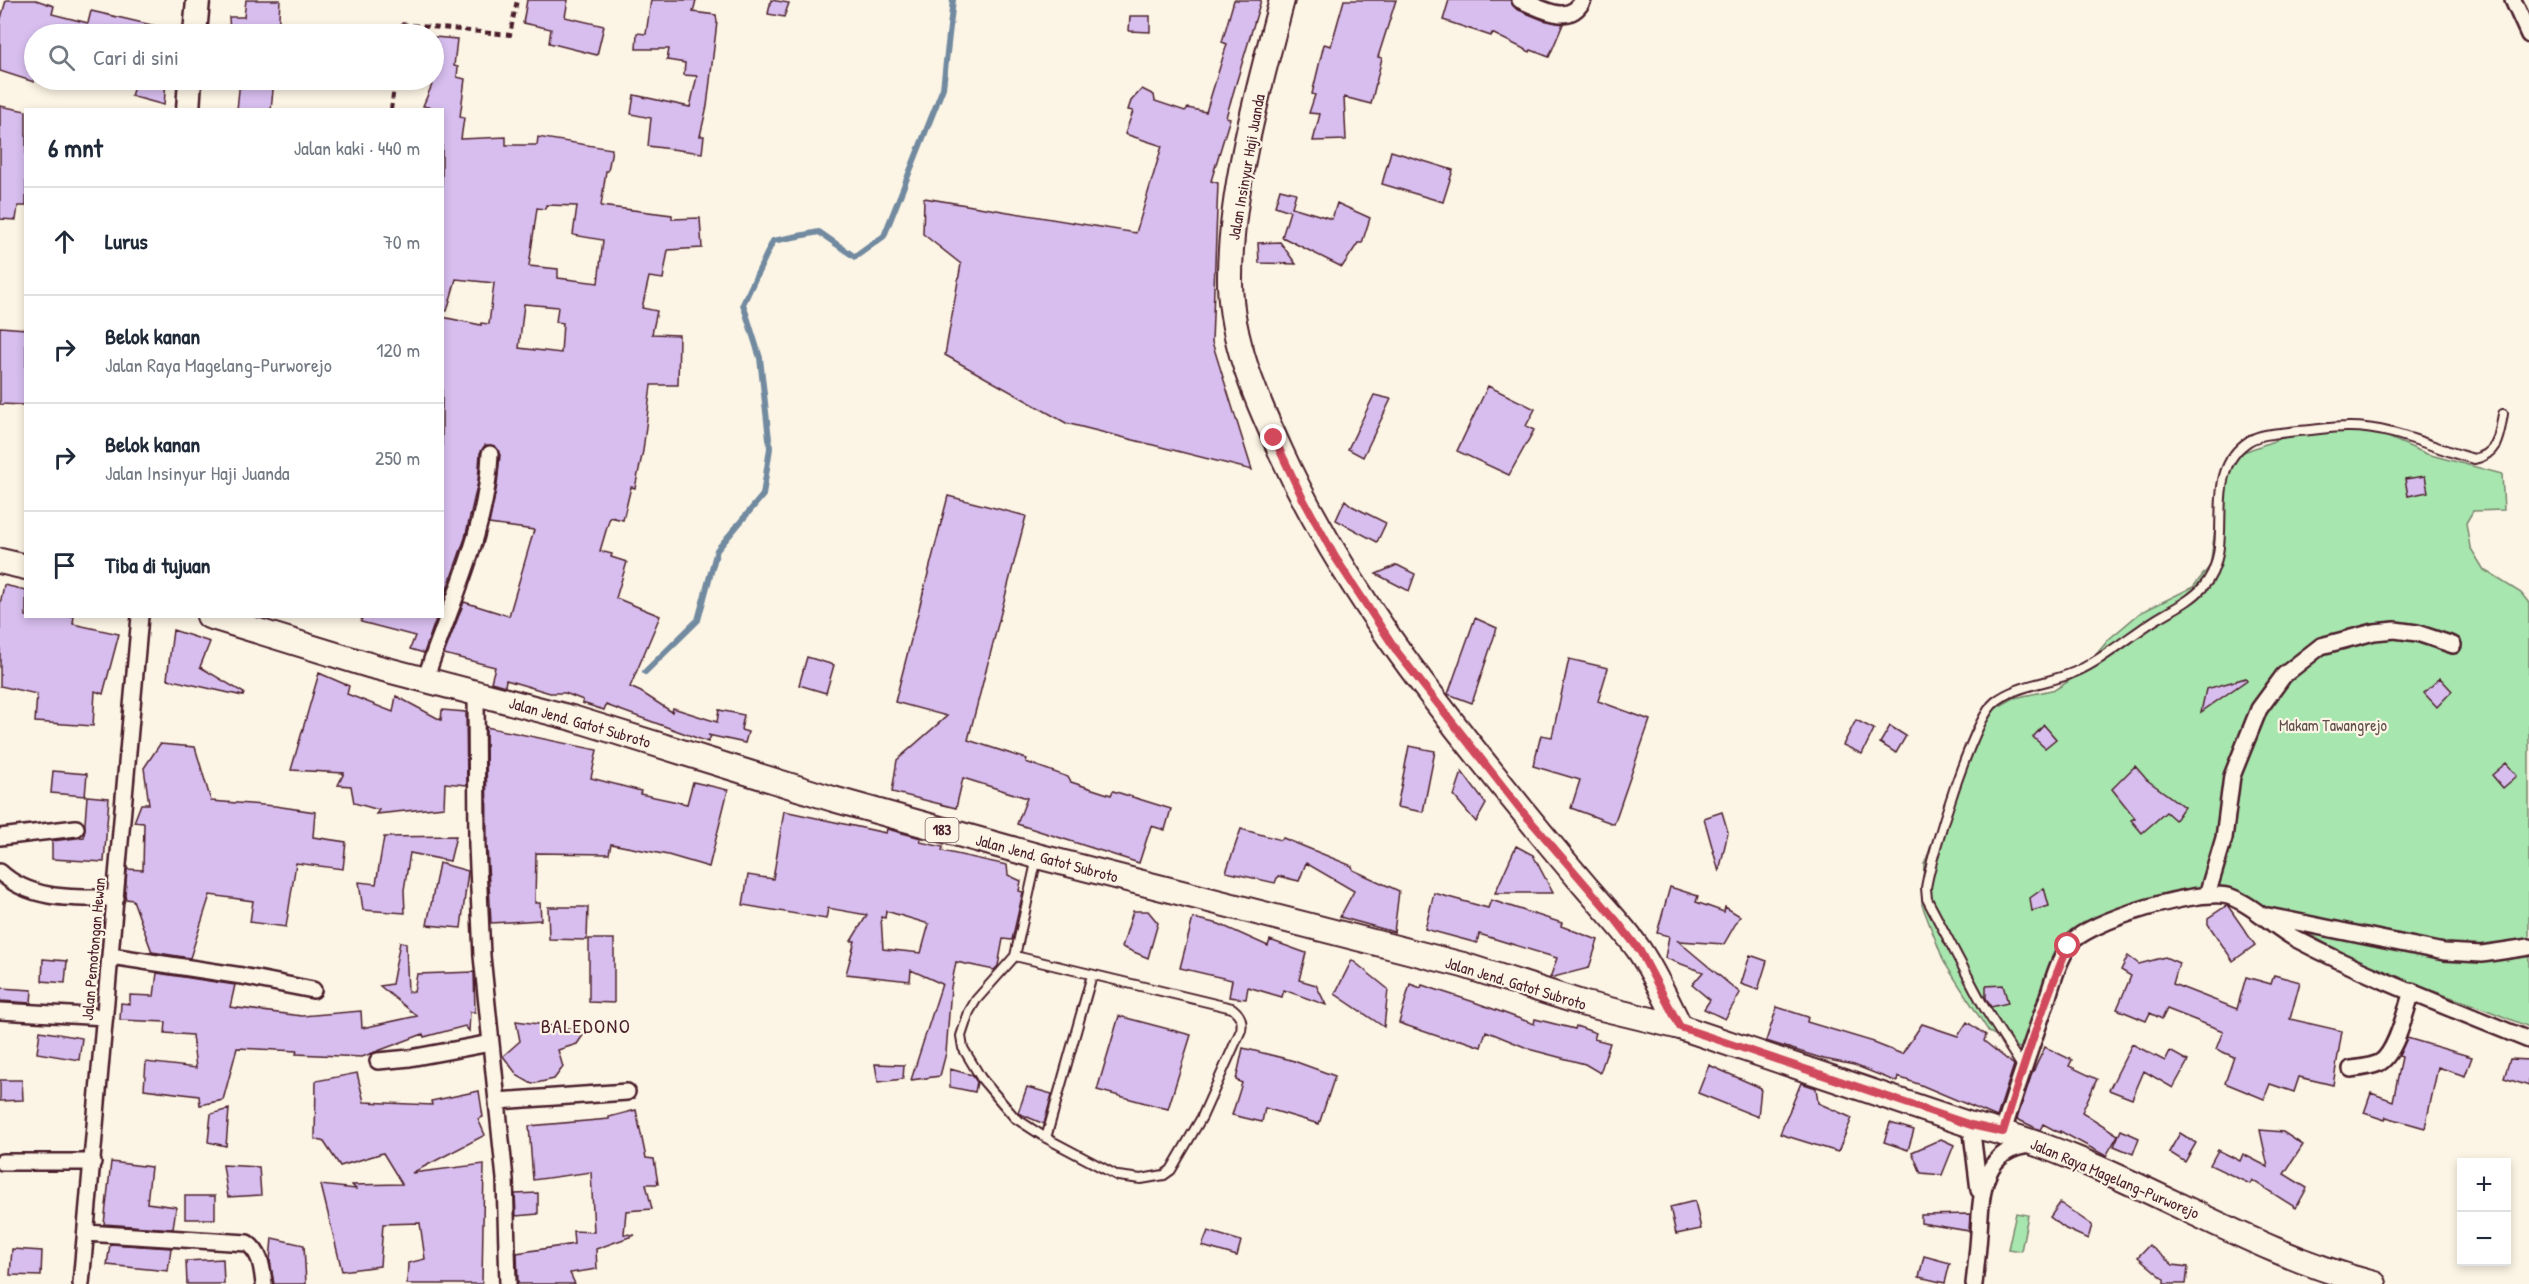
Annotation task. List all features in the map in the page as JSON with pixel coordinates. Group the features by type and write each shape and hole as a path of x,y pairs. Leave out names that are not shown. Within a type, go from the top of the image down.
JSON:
{"main road":[{"path":"196,24 198,0"},
{"name":"Jalan Insinyur Haji Juanda","path":"1282,0 1261,80 1237,196 1230,259 1231,305 1236,331 1258,399 1302,497 1362,600 1416,678 1522,811 1634,943 1680,1027"},
{"path":"188,108 189,90"},
{"path":"0,561 24,567"},
{"name":"Jalan Jend. Gatot Subroto","path":"216,618 425,680 573,718 833,799 1037,856 1463,965 1585,1004 1680,1027"},
{"name":"Jalan Raya Magelang-Purworejo","path":"1680,1027 1971,1125 2003,1132 2040,1145 2157,1194 2275,1251 2341,1275 2374,1284"}],"street":[{"path":"1520,0 1563,16 1574,12 1583,0"},
{"path":"2513,0 2529,35"},
{"path":"425,680 442,627 471,554 487,487 490,454"},
{"name":"Jalan Pemotongan Hewan","path":"81,1284 140,618"},
{"path":"2207,895 2224,838 2232,776 2255,716 2283,675 2321,646 2374,632 2395,630 2417,633 2452,645"},
{"path":"476,694 477,845 482,956 505,1179 508,1284"},
{"path":"0,837 76,828"},
{"path":"0,872 21,889 40,894 75,898 116,898"},
{"path":"2003,1132 2053,982 2068,946 2074,938 2097,925 2183,898 2207,895 2231,897 2262,915 2294,938 2412,992 2529,1040"},
{"path":"2262,915 2444,952 2482,954 2529,947"},
{"path":"111,956 242,976 313,990"},
{"path":"2351,1069 2376,1064 2390,1052 2412,992"},
{"path":"0,1011 105,1017"},
{"path":"378,1061 410,1058 491,1042"},
{"path":"497,1101 627,1092"},
{"path":"1971,1125 1980,1204"},
{"path":"1974,1284 1980,1204 1986,1176 1999,1158 2017,1147 2040,1145"},
{"path":"2,1162 93,1162"},
{"path":"86,1233 247,1243 255,1248 262,1262 264,1284"}],"lane":[{"path":"2023,1068 1984,1007 1927,898 1926,888 1961,771 1984,715 1994,703 2006,695 2077,672 2204,586 2210,578 2218,555 2220,495 2229,461 2250,441 2270,434 2349,427 2399,434 2474,459 2492,452 2497,444 2503,414"},
{"path":"1015,956 1232,1008 1241,1018 1241,1030 1202,1117 1171,1170 1164,1175 1141,1179 1118,1176 1046,1138 1015,1118 993,1094 961,1043 963,1026 969,1012 990,983 1015,956 1037,856"},
{"path":"1046,1138 1092,975"}],"path":[{"path":"444,28 510,35 517,0"},
{"path":"391,108 394,90"}],"green space":[{"name":"Makam Tawangrejo","path":"2367,428 2427,454 2502,474 2504,510 2473,511 2466,523 2470,547 2484,570 2521,593 2529,603 2529,1027 2378,972 2265,910 2200,897 2065,940 2050,966 2033,1037 2021,1049 1989,1032 1944,962 1922,905 1924,864 1989,712 2014,698 2056,689 2080,674 2109,639 2140,613 2193,587 2210,566 2221,486 2235,455 2293,434"},
{"path":"2016,1213 2028,1215 2021,1251 2008,1249"}],"building":[{"path":"6,0 36,0 54,6 52,14 88,23 91,11 148,24 24,24 24,79 0,71 0,22"},
{"path":"246,0 280,0 279,24 229,24 229,17 244,17"},
{"path":"527,0 568,0 565,17 604,26 597,55 549,43 551,29 523,23"},
{"path":"651,0 696,0 693,12 716,15 707,106 700,136 704,136 702,153 648,146 651,118 631,114 634,95 690,107 697,76 684,75 685,63 667,60 669,49 636,49 637,33 646,34"},
{"path":"771,0 789,3 784,17 768,14"},
{"path":"1234,0 1261,0 1226,117 1230,118 1211,181 1218,183 1212,342 1252,470 1066,423 945,355 961,264 923,234 924,198 1136,233 1162,146 1125,134 1133,111 1128,110 1131,101 1142,89 1154,95 1155,101 1185,111 1188,108 1206,112 1227,44 1222,42"},
{"path":"1344,0 1396,0 1378,57 1382,58 1371,104 1344,97 1346,140 1313,141 1320,114 1309,113 1315,95 1312,94 1324,44 1331,46"},
{"path":"1449,0 1510,0 1516,9 1543,20 1563,24 1549,57 1531,50 1530,52 1492,33 1491,36 1443,20"},
{"path":"1130,16 1150,16 1150,32 1129,31"},
{"path":"444,38 457,39 454,66 458,67 457,77 465,79 460,117 464,118 461,139 506,137 506,145 537,145 538,137 612,149 601,206 672,215 672,219 700,218 702,248 668,250 663,279 649,277 642,308 657,311 652,334 679,335 678,385 651,385 643,451 635,488 631,487 623,520 610,517 600,551 627,562 616,598 660,616 630,687 672,712 673,708 717,722 719,710 744,715 741,730 748,732 745,743 708,735 711,736 708,742 606,705 604,710 582,703 583,700 565,693 550,693 506,680 505,686 491,682 495,667 444,654 464,602 509,616 534,530 489,524 500,455 495,446 485,445 480,453 478,482 465,538 444,597 444,317 481,325 481,323 489,324 494,283 456,279 447,311 444,310 444,108 423,106 430,90 444,90","holes":["546,205 577,206 573,235 603,240 598,283 558,278 558,269 529,266 537,208 545,209","524,304 558,307 556,322 563,323 561,353 519,348"]},
{"path":"133,90 165,90 164,105 131,96"},
{"path":"239,90 273,90 271,108 237,108"},
{"path":"0,106 24,111 24,206 18,206 16,220 0,219"},
{"path":"1391,151 1453,170 1443,202 1382,184"},
{"path":"1280,189 1296,193 1292,207 1332,219 1337,203 1370,218 1362,243 1358,243 1342,267 1282,237 1290,211 1275,206"},
{"path":"1280,242 1296,264 1259,263 1258,243"},
{"path":"0,327 24,329 24,405 0,404"},
{"path":"1488,386 1535,409 1526,426 1534,430 1509,475 1457,451"},
{"path":"1374,395 1391,399 1363,457 1348,449"},
{"path":"2425,476 2428,492 2408,496 2405,479"},
{"path":"948,496 1026,516 968,740 1027,759 1026,762 1068,777 1071,782 1111,795 1113,791 1171,809 1165,830 1151,826 1139,863 1017,824 1027,798 963,778 956,808 892,792 897,760 947,716 895,702"},
{"path":"1345,500 1352,506 1386,523 1377,542 1336,520"},
{"path":"1397,565 1415,574 1409,591 1376,574"},
{"path":"4,585 24,590 24,618 74,618 73,624 119,634 103,694 95,691 93,726 35,722 37,694 0,686 0,604"},
{"path":"362,618 436,618 424,653 410,649 415,636 361,622"},
{"path":"1475,618 1497,628 1472,703 1448,694"},
{"path":"173,630 210,642 200,667 244,693 243,696 167,679"},
{"path":"807,657 834,665 826,693 799,685"},
{"path":"1569,659 1608,668 1598,701 1650,720 1614,824 1571,808 1580,780 1533,766 1541,735 1552,737"},
{"path":"319,673 349,686 347,694 393,712 396,696 441,720 442,710 466,712 467,785 445,783 444,807 376,814 379,810 354,803 351,786 338,785 344,773 291,770"},
{"path":"2246,678 2247,680 2201,712 2206,689"},
{"path":"2440,678 2452,691 2437,707 2424,693"},
{"path":"1856,720 1874,729 1862,754 1843,745"},
{"path":"2044,725 2056,739 2045,748 2033,737"},
{"path":"1890,726 1906,736 1896,753 1880,743"},
{"path":"486,727 597,750 591,778 641,791 640,794 687,804 693,782 728,790 709,867 668,855 611,844 609,854 536,853 535,903 540,903 541,920 491,923 487,845"},
{"path":"160,744 195,747 211,801 315,812 313,837 346,842 343,869 296,863 286,927 250,922 253,901 210,895 190,958 152,952 133,900 126,899 125,895 127,869 143,870 144,823 134,822 141,804 149,804 144,768"},
{"path":"1409,746 1435,751 1423,812 1397,807"},
{"path":"2506,763 2517,776 2503,788 2492,775"},
{"path":"2135,766 2147,780 2184,807 2175,820 2166,812 2142,833 2131,820 2135,818 2112,789"},
{"path":"53,771 87,774 85,796 51,793"},
{"path":"1462,772 1486,804 1476,822 1454,796"},
{"path":"87,796 109,798 104,862 52,859 52,841 84,837"},
{"path":"784,811 886,833 887,829 921,838 920,842 943,847 942,851 1007,865 1008,875 1021,881 1019,891 1023,892 1012,940 1003,939 998,966 994,970 956,962 951,987 946,1053 940,1076 911,1080 942,984 911,970 910,981 846,974 855,941 851,941 867,915 828,908 826,919 743,905 748,875 773,879","holes":["886,911 929,924 921,953 883,949 881,917 885,918"]},
{"path":"1722,812 1728,832 1719,872 1704,818"},
{"path":"1241,829 1281,840 1283,838 1352,866 1353,870 1399,891 1394,932 1340,917 1354,891 1306,863 1299,881 1278,876 1275,883 1226,872"},
{"path":"456,836 450,861 410,853 404,890 405,913 363,910 359,882 376,884 384,837"},
{"path":"1516,846 1533,855 1553,893 1495,893"},
{"path":"439,863 468,871 461,928 427,925"},
{"path":"1670,887 1698,896 1696,902 1724,912 1725,907 1740,916 1724,944 1678,941 1740,993 1725,1019 1704,1009 1710,1000 1692,985 1703,972 1665,958 1669,936 1657,933"},
{"path":"2044,888 2049,906 2032,911 2030,898"},
{"path":"1434,893 1488,908 1491,900 1562,923 1561,926 1598,940 1589,968 1550,978 1557,958 1479,934 1477,943 1425,929"},
{"path":"2226,906 2255,945 2233,961 2208,924 2208,918"},
{"path":"548,907 588,907 587,940 549,939"},
{"path":"1133,911 1148,911 1158,923 1148,958 1122,947"},
{"path":"1193,918 1219,924 1268,946 1270,940 1306,953 1299,980 1316,985 1326,1005 1284,990 1282,997 1248,987 1246,999 1229,997 1232,980 1180,968"},
{"path":"589,939 614,939 614,1003 589,1002"},
{"path":"400,942 406,943 408,992 414,992 417,974 474,972 475,1012 470,1012 469,1031 465,1026 424,1037 423,1034 362,1057 237,1048 223,1100 200,1105 199,1096 144,1089 146,1062 196,1068 192,1035 165,1033 166,1022 120,1020 121,1003 130,1004 130,995 154,996 157,973 235,985 230,1007 302,1016 361,1011 362,1028 417,1016 380,986 392,984"},
{"path":"1750,955 1767,961 1758,990 1741,984"},
{"path":"2128,956 2139,964 2165,957 2179,963 2173,984 2237,1009 2246,977 2271,984 2274,975 2300,982 2290,1019 2342,1031 2333,1085 2299,1077 2294,1092 2270,1084 2264,1099 2225,1083 2234,1057 2216,1049 2223,1031 2167,1009 2162,1019 2150,1013 2146,1021 2117,1009 2131,976 2121,970"},
{"path":"43,959 67,961 65,983 42,981"},
{"path":"1352,960 1388,989 1384,1027 1335,994"},
{"path":"1410,984 1421,988 1422,985 1534,1024 1535,1019 1575,1029 1576,1026 1596,1033 1594,1039 1610,1043 1600,1073 1585,1064 1532,1050 1486,1031 1481,1047 1461,1040 1443,1038 1399,1023"},
{"path":"2003,985 2008,1003 1991,1007 1986,998 1986,986"},
{"path":"0,988 32,990 31,1003 0,1001"},
{"path":"1777,1007 1808,1017 1807,1022 1874,1042 1902,1054 1922,1024 1958,1036 1967,1022 1986,1035 1984,1041 2014,1065 1997,1117 1898,1077 1897,1082 1854,1065 1824,1059 1766,1041"},
{"path":"1119,1016 1191,1035 1168,1109 1097,1090"},
{"path":"516,1021 586,1031 577,1044 558,1050 563,1067 554,1079 532,1084 518,1076 503,1056 520,1041"},
{"path":"40,1031 82,1038 79,1060 37,1053"},
{"path":"2407,1038 2472,1057 2465,1076 2438,1067 2425,1128 2364,1113 2371,1093 2393,1101 2402,1057 2399,1056"},
{"path":"2132,1044 2165,1061 2170,1051 2188,1061 2173,1088 2144,1071 2132,1099 2109,1090"},
{"path":"2045,1047 2072,1060 2069,1066 2097,1079 2082,1112 2118,1135 2106,1156 2060,1131 2060,1133 2043,1124 2040,1130 2017,1119 2031,1076"},
{"path":"1243,1048 1291,1060 1335,1076 1319,1124 1265,1108 1262,1122 1232,1115 1242,1083 1236,1080"},
{"path":"2510,1059 2529,1060 2529,1086 2504,1078"},
{"path":"875,1064 904,1065 903,1079 878,1082"},
{"path":"1709,1065 1761,1088 1758,1117 1698,1093"},
{"path":"950,1069 972,1075 977,1082 975,1092 950,1087"},
{"path":"357,1073 364,1102 432,1105 431,1101 479,1091 483,1117 478,1119 485,1135 412,1173 484,1164 482,1284 407,1284 408,1263 425,1259 420,1223 383,1224 380,1266 342,1271 321,1185 356,1189 352,1185 402,1184 383,1153 340,1166 324,1142 315,1139 316,1081"},
{"path":"0,1080 22,1080 23,1100 0,1101"},
{"path":"1801,1083 1816,1088 1818,1103 1852,1118 1838,1152 1780,1134"},
{"path":"1027,1087 1052,1094 1044,1124 1018,1113"},
{"path":"229,1109 226,1146 208,1142 211,1114"},
{"path":"636,1110 646,1158 654,1159 658,1184 646,1184 652,1209 626,1211 624,1234 635,1235 596,1249 597,1269 570,1273 575,1284 518,1284 517,1253 574,1244 573,1231 594,1232 591,1172 533,1180 529,1126 609,1119 609,1117"},
{"path":"1890,1123 1914,1130 1908,1150 1884,1142"},
{"path":"2121,1130 2139,1138 2133,1154 2114,1146"},
{"path":"2260,1130 2283,1132 2303,1145 2284,1174 2307,1188 2296,1208 2252,1180 2250,1184 2210,1165 2218,1150 2240,1161 2243,1154 2268,1167"},
{"path":"2180,1133 2196,1143 2185,1162 2169,1152"},
{"path":"1941,1139 1954,1145 1942,1175 1921,1173 1912,1152"},
{"path":"111,1162 151,1167 147,1203 176,1207 173,1229 104,1224"},
{"path":"223,1165 259,1167 261,1195 228,1197"},
{"path":"538,1193 538,1214 516,1216 515,1194"},
{"path":"185,1196 215,1196 215,1219 185,1219"},
{"path":"1695,1201 1701,1229 1676,1234 1670,1207"},
{"path":"2060,1203 2092,1225 2088,1239 2066,1229 2050,1217"},
{"path":"1970,1214 1969,1231 1921,1223 1921,1215"},
{"path":"1208,1231 1241,1241 1237,1256 1202,1246"},
{"path":"272,1238 304,1245 306,1284 274,1284 270,1260"},
{"path":"110,1244 171,1248 168,1271 107,1265"},
{"path":"2149,1245 2173,1265 2188,1267 2186,1284 2164,1284 2164,1279 2138,1257"},
{"path":"12,1249 42,1251 41,1276 10,1275"},
{"path":"1924,1256 1950,1263 1945,1283 1919,1277"},
{"path":"223,1259 224,1284 187,1284 186,1261"}],"waterway":[{"path":"645,672 698,620 717,550 763,495 770,448 760,358 743,304 773,241 819,232 855,257 884,236 943,88 953,0"}],"district":[{"name":"BALEDONO","path":"586,1026"}],"route":[{"path":"1274,438 1302,497 1335,557 1398,653 1522,811 1640,951 1680,1027 1971,1125 2003,1132 2053,982 2068,946"}]}
